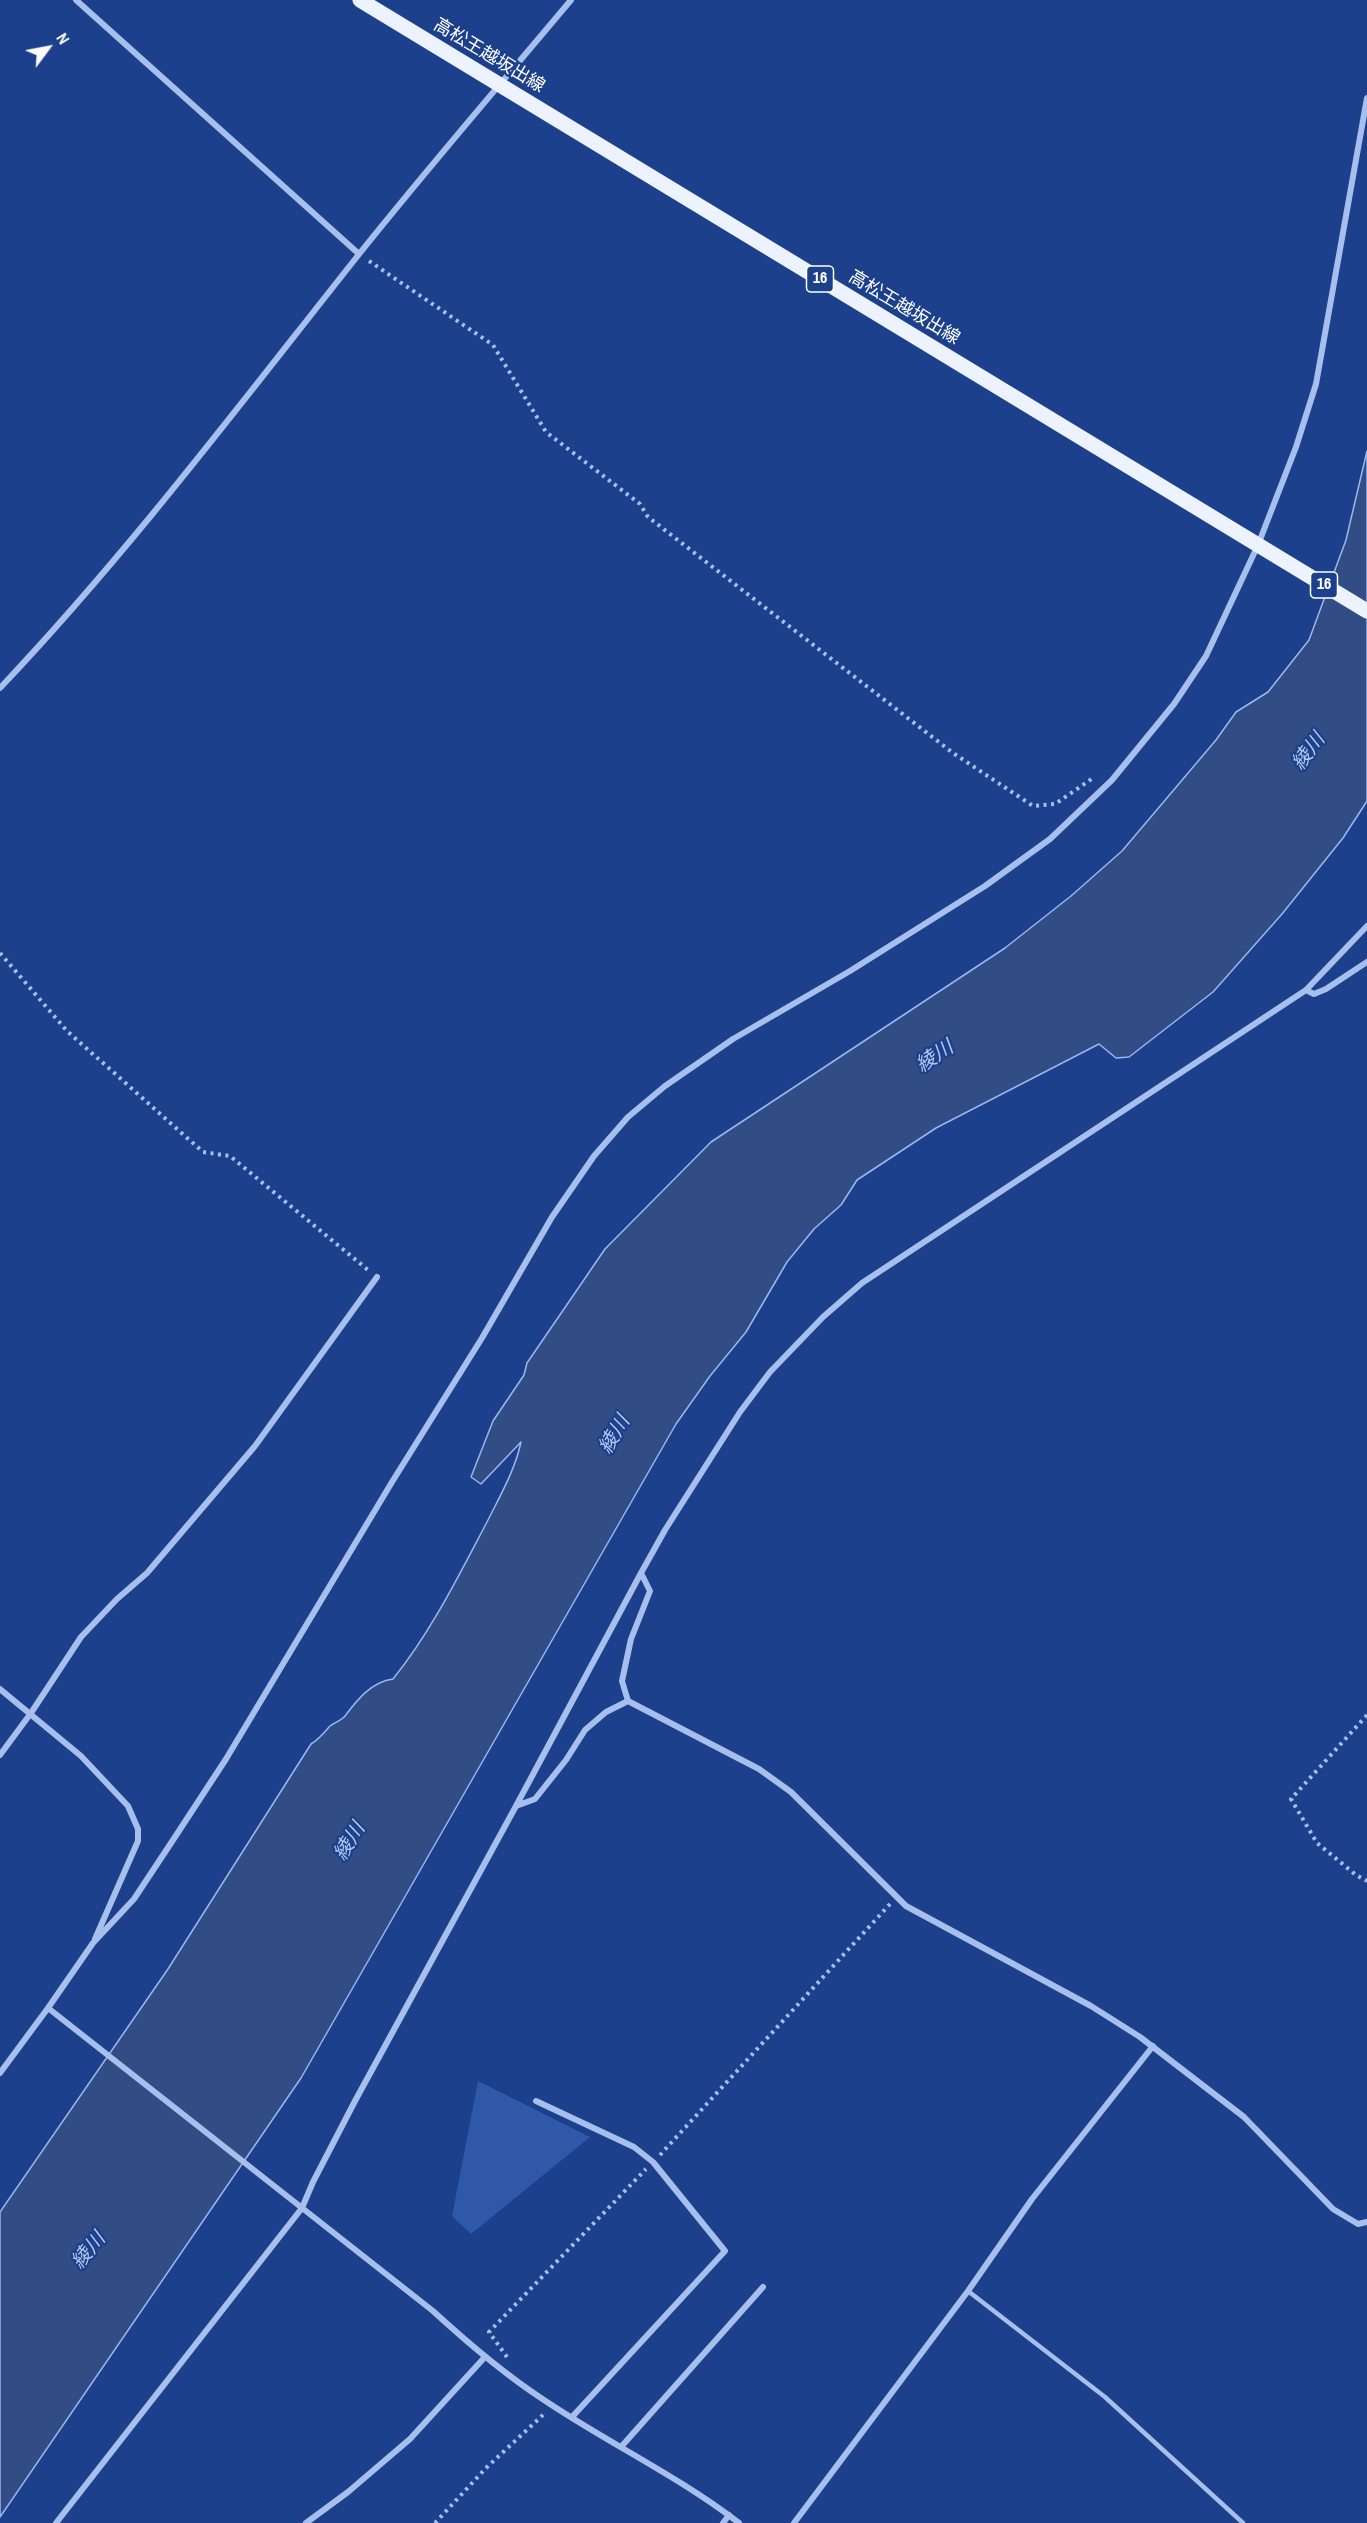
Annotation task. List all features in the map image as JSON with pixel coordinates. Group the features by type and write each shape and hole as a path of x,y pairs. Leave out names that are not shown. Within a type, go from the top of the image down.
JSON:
{"main road":[{"name":"高松王越坂出線","path":"360,0 1367,611"}],"street":[{"path":"76,0 359,254"},
{"path":"0,688 36,650 163,502 359,254 571,0"},
{"path":"0,2073 93,1943 134,1899 213,1778 392,1482 483,1338 552,1217 594,1156 628,1117 665,1086 733,1038 850,971 985,886 1050,839 1112,780 1167,712 1206,656 1258,545 1296,447 1316,384 1367,98"},
{"path":"56,2523 302,2208 355,2101 665,1530 770,1372 823,1317 862,1283 1306,990 1367,926"},
{"path":"1306,990 1314,994 1326,989 1367,962"},
{"path":"0,1755 81,1637 117,1599 147,1573 255,1446 377,1277"},
{"path":"641,1573 650,1591 631,1639 622,1681 628,1701 759,1769 791,1791 906,1906 1091,2006 1153,2046 1244,2117 1333,2209 1358,2224 1367,2222"},
{"path":"0,1689 81,1756 128,1806 138,1829 138,1841 93,1943"},
{"path":"516,1806 535,1799 566,1760 585,1730 606,1712 628,1701"},
{"path":"48,2008 290,2197 433,2312 484,2358 554,2406 621,2446 739,2523"},
{"path":"794,2523 968,2291 1032,2199 1153,2046"},
{"path":"536,2101 634,2147 653,2162 725,2251 572,2417"},
{"path":"621,2446 763,2287"},
{"path":"306,2523 348,2492 410,2439 484,2358"},
{"path":"723,2523 729,2515"}],"lane":[{"path":"968,2291 1105,2397 1243,2523"}],"path":[{"path":"359,254 493,345 546,432 640,504 648,517 666,532 953,753 1033,806 1054,804 1100,774 1112,780"},
{"path":"0,953 67,1031 203,1152 230,1156 377,1277"},
{"path":"1367,1714 1291,1799 1317,1843 1356,1875 1367,1881"},
{"path":"515,2379 514,2367 489,2332 653,2162 896,1897"},
{"path":"435,2523 486,2468 554,2406"}],"shaded area":[{"path":"478,2081 590,2137 471,2234 452,2216"}],"water":[{"name":"綾川","path":"1367,451 1367,801 1343,838 1282,914 1213,992 1129,1057 1116,1058 1099,1044 936,1128 857,1180 841,1205 814,1229 787,1262 746,1332 710,1376 676,1424 301,2078 0,2517 0,2212 168,1969 311,1744 343,1718 371,1688 393,1679 432,1623 487,1522 515,1463 521,1442 481,1484 471,1477 493,1421 524,1375 527,1363 605,1249 711,1142 1005,948 1071,896 1122,851 1216,740 1236,712 1268,692 1309,640 1346,540"}]}
